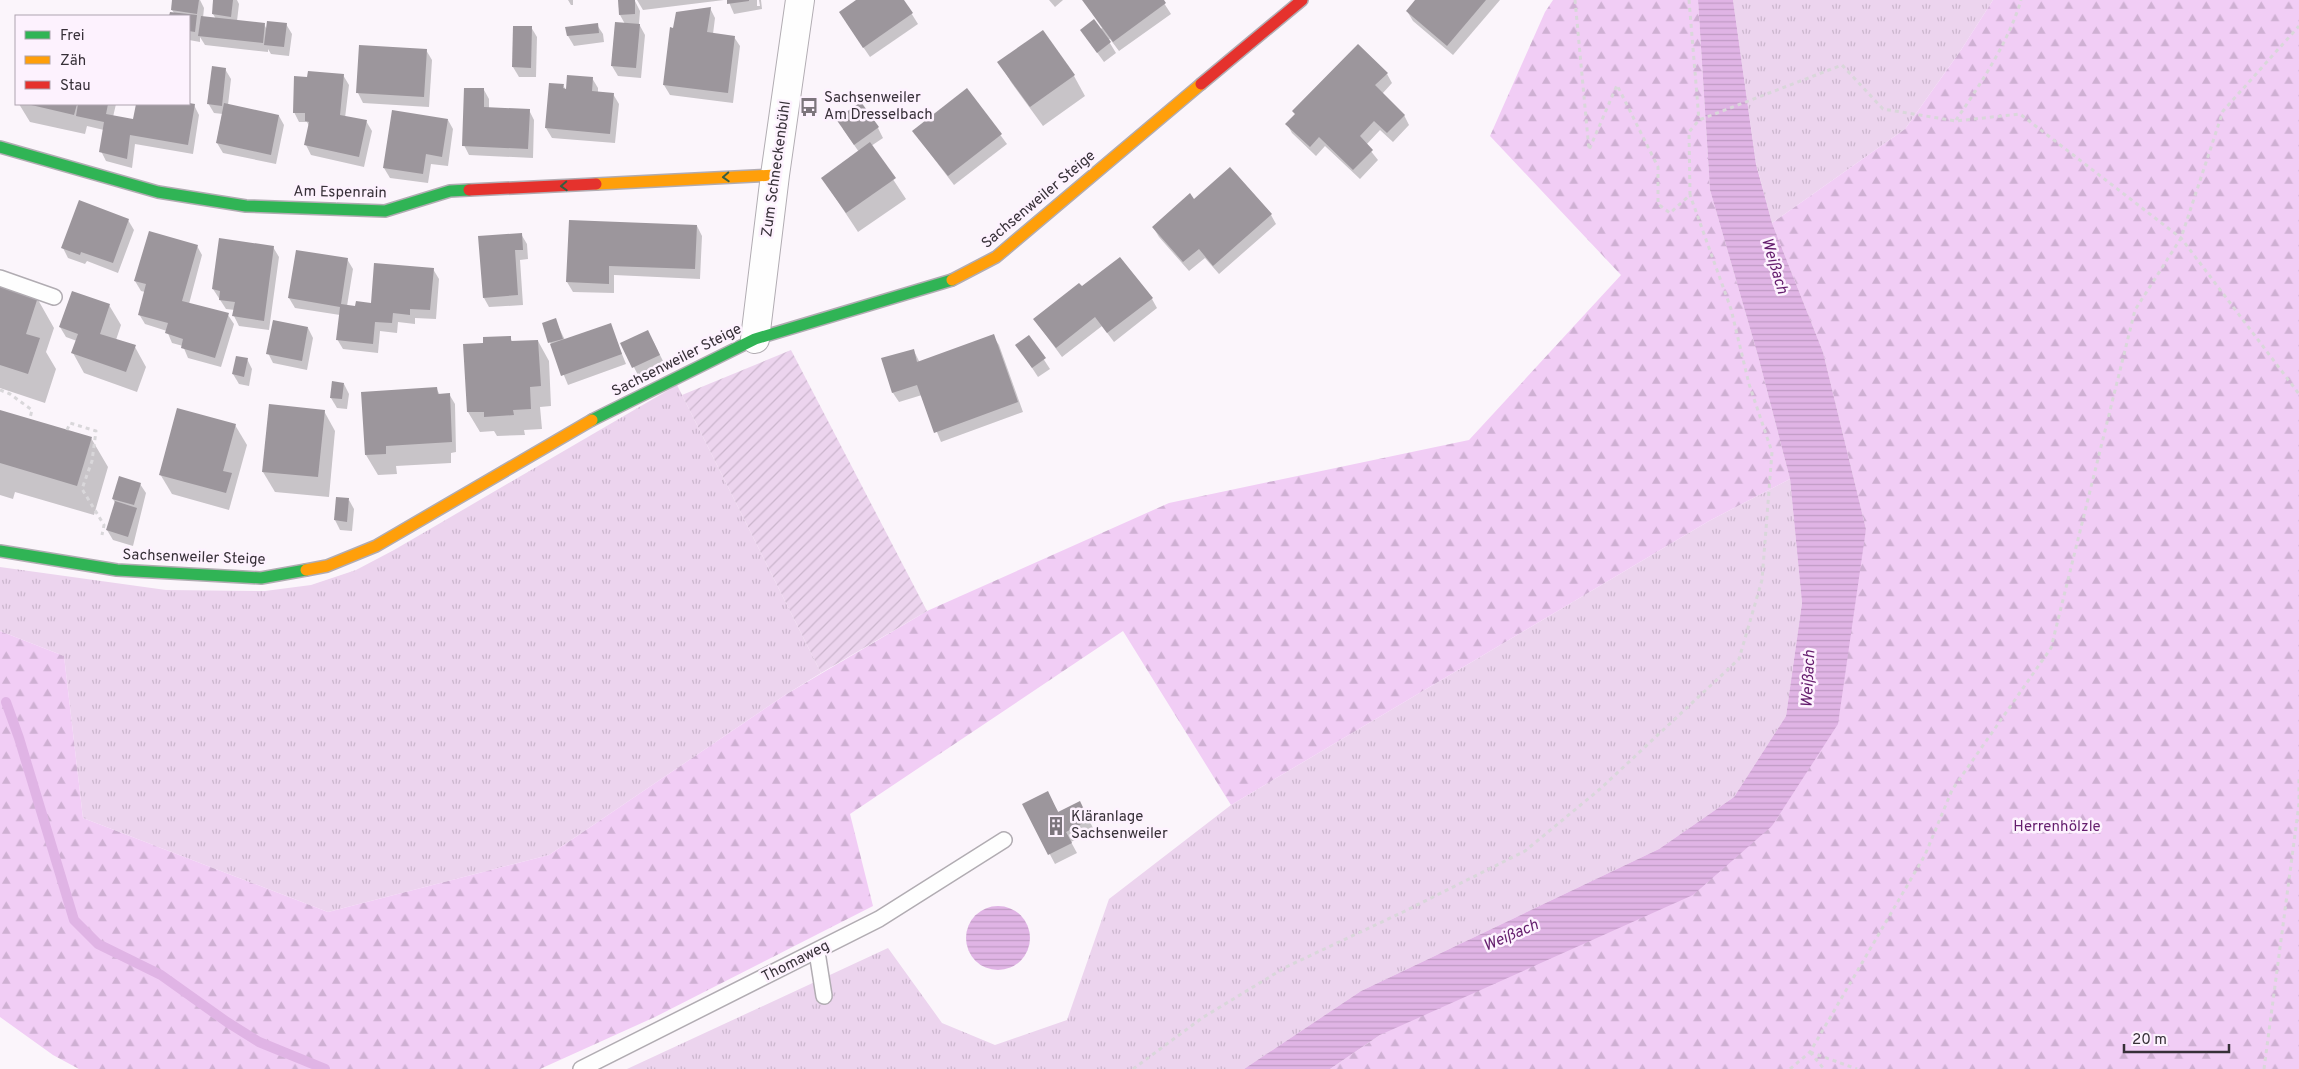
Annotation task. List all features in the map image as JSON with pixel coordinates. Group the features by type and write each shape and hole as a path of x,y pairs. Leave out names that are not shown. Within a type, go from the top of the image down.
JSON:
{"street":[{"name":"Zum Schneckenbühl","path":"754,338 800,0"},
{"name":"Sachsenweiler Steige","path":"0,551 118,570 261,578 327,566 376,546 570,431 754,338 959,278 996,257 1302,0"},
{"name":"Am Espenrain","path":"0,147 158,192 246,206 386,211 450,192 775,175"}],"lane":[{"path":"0,278 54,297"},
{"name":"Thomaweg","path":"581,1069 879,919 1004,840"},
{"path":"816,952 824,996"}],"path":[{"path":"1575,0 1589,150 1617,85 1658,167 1658,204 1670,213 1690,195"},
{"path":"1689,0 1699,120"},
{"path":"1956,121 1978,88 2016,16 2021,0"},
{"path":"1790,1069 1810,1052 1925,855 1952,790 2051,648 2135,310 2181,238 2223,111 2299,26"},
{"path":"1132,1069 1202,1018 1286,968 1524,851 1600,790 1739,659 1762,580 1772,452 1749,384 1731,309 1690,195 1689,132 1699,120 1842,65 1883,109 1956,121 2020,114 2181,238 2299,394"},
{"path":"0,390 10,394 32,410 30,418"},
{"path":"67,430 70,423 96,430 92,462 82,489 104,525"},
{"path":"2264,1069 2299,804 2299,777"},
{"path":"1810,1052 1824,1069"},
{"path":"1810,1052 1857,1069"}],"green space":[{"path":"1553,0 1698,0 1710,190 1758,356 1790,479 1709,521 1231,805 1123,631 850,814 873,906 655,1017 540,1069 79,1069 53,1055 0,1017 0,631 64,656 83,818 328,912 549,855 785,695 927,611 1169,503 1469,440 1621,275 1490,136 1545,12"},
{"path":"1733,0 1993,0 1961,50 1905,129 1772,223 1756,163"},
{"name":"Herrenhölzle","path":"1993,0 2299,0 2299,1069 1330,1069 1380,1035 1772,826 1866,529 1823,352 1772,223 1905,129 1961,50"},
{"path":"791,350 927,611 821,673 682,395"},
{"path":"677,385 821,673 785,695 549,855 328,912 83,818 64,656 0,631 0,567 166,590 265,591 311,585 356,570 394,550"},
{"path":"1790,479 1802,603 1786,716 1734,797 1659,849 1361,991 1244,1069 627,1069 888,948 942,1023 995,1045 1067,1020 1109,899 1231,805 1709,521"}],"water":[{"name":"Weißach","path":"1698,0 1733,0 1756,164 1772,223 1823,352 1866,529 1838,724 1772,826 1693,895 1380,1035 1330,1069 1244,1069 1361,991 1659,849 1734,797 1786,716 1802,603 1790,479 1758,356 1710,190"},
{"path":"998,906 1016,912 1024,920 1030,938 1024,956 1016,964 998,970 980,964 972,956 966,938 972,920 980,912"}],"building":[{"path":"172,0 199,0 197,14 171,10"},
{"path":"213,0 233,0 231,17 212,14"},
{"path":"618,0 635,0 635,14 619,15"},
{"path":"727,0 749,0 749,1 727,4"},
{"path":"856,0 904,0 913,13 863,48 839,12"},
{"path":"1082,0 1164,0 1166,3 1113,42"},
{"path":"1415,0 1486,0 1447,46 1406,11"},
{"path":"711,7 707,32 735,36 728,93 663,85 670,27 673,28 676,12"},
{"path":"170,12 197,15 195,32 190,31 190,15 169,15"},
{"path":"201,16 265,23 263,43 198,36"},
{"path":"1094,19 1111,42 1097,53 1080,30"},
{"path":"267,21 287,23 284,47 264,45"},
{"path":"615,22 640,24 636,68 611,66"},
{"path":"598,23 599,33 567,36 565,27"},
{"path":"513,26 532,26 531,68 512,67"},
{"path":"1043,30 1075,75 1030,107 997,62"},
{"path":"1358,44 1388,73 1375,85 1405,115 1387,133 1374,121 1360,136 1373,150 1353,170 1319,137 1310,147 1285,124 1295,114 1292,111"},
{"path":"359,45 427,49 424,97 356,93"},
{"path":"212,66 226,68 222,106 207,104"},
{"path":"308,71 344,74 340,115 367,120 359,157 304,145 309,122 305,121 305,113 293,113 294,76 307,77"},
{"path":"567,75 593,77 592,91 614,93 610,134 545,128 549,83 564,84 563,88 566,89"},
{"path":"464,88 484,88 484,107 530,109 528,149 462,146"},
{"path":"967,88 1002,134 948,176 912,131"},
{"path":"861,102 879,127 854,145 836,119"},
{"path":"224,103 279,115 271,155 216,143"},
{"path":"195,104 188,145 130,135 127,159 99,152 104,122 76,116 78,105 108,105 106,114 133,119 136,105"},
{"path":"31,105 77,105 74,115"},
{"path":"392,110 448,119 442,157 426,154 423,174 383,168"},
{"path":"870,142 896,178 846,213 821,178"},
{"path":"1230,167 1272,214 1213,266 1199,249 1183,262 1152,227 1190,193 1194,199"},
{"path":"79,200 129,219 113,263 81,252 80,255 61,248"},
{"path":"569,220 697,225 695,269 609,266 609,284 566,282"},
{"path":"149,231 198,245 182,301 229,313 215,358 181,348 183,339 165,333 168,323 138,315 146,284 134,281"},
{"path":"522,233 523,250 515,250 518,295 483,298 478,236"},
{"path":"219,238 274,246 264,321 232,316 235,302 219,300 220,291 212,289"},
{"path":"296,250 348,258 341,304 355,306 356,301 371,303 374,263 434,268 430,310 410,309 410,315 393,313 392,323 375,322 373,344 336,340 340,307 288,298"},
{"path":"1120,257 1153,298 1107,333 1095,317 1056,348 1033,319 1079,283 1082,286"},
{"path":"0,285 38,297 26,334 40,338 28,374 0,365"},
{"path":"72,291 110,304 100,334 136,345 126,372 71,353 78,334 59,327"},
{"path":"556,318 563,339 548,343 542,323"},
{"path":"273,320 308,327 302,361 266,354"},
{"path":"611,323 622,354 561,376 550,344"},
{"path":"648,330 660,355 632,368 620,343"},
{"path":"994,334 1018,402 934,433 917,385 892,393 881,358 914,349 917,362"},
{"path":"1029,335 1046,358 1032,368 1015,345"},
{"path":"511,336 511,341 538,340 541,386 530,387 531,409 513,410 514,415 484,417 484,412 467,412 463,344 483,343 483,337"},
{"path":"236,356 248,358 244,377 232,374"},
{"path":"332,381 344,383 342,399 330,398"},
{"path":"437,387 438,394 450,393 452,442 386,446 386,454 365,455 361,392"},
{"path":"269,404 325,410 318,477 262,472"},
{"path":"177,408 236,424 223,471 232,473 226,493 159,475"},
{"path":"0,410 92,437 77,486 0,463"},
{"path":"119,476 141,483 134,505 112,499"},
{"path":"336,497 349,498 347,522 334,520"},
{"path":"115,501 137,508 128,537 106,530"},
{"name":"Kläranlage Sachsenweiler","path":"1048,791 1058,812 1080,801 1089,820 1066,832 1072,843 1048,855 1022,804"}],"waterway":[{"path":"6,702 19,738 74,920 98,944 161,975 227,1022 259,1042 325,1069"}],"traffic: fast":[{"path":"0,147 158,192 246,206 385,211 450,191 469,190"},
{"path":"592,420 755,339 952,280"},
{"path":"0,551 117,570 261,578 306,570"}],"traffic: slow":[{"path":"952,280 996,257 1201,84"},
{"path":"596,184 775,175"},
{"path":"306,570 327,566 376,546 592,420"}],"traffic: jam":[{"path":"1201,84 1302,0"},
{"path":"469,190 596,184"}],"place":[{"name":"Sachsenweiler Am Dresselbach","path":"809,107"},
{"name":"Kläranlage Sachsenweiler","path":"1056,826"}]}
